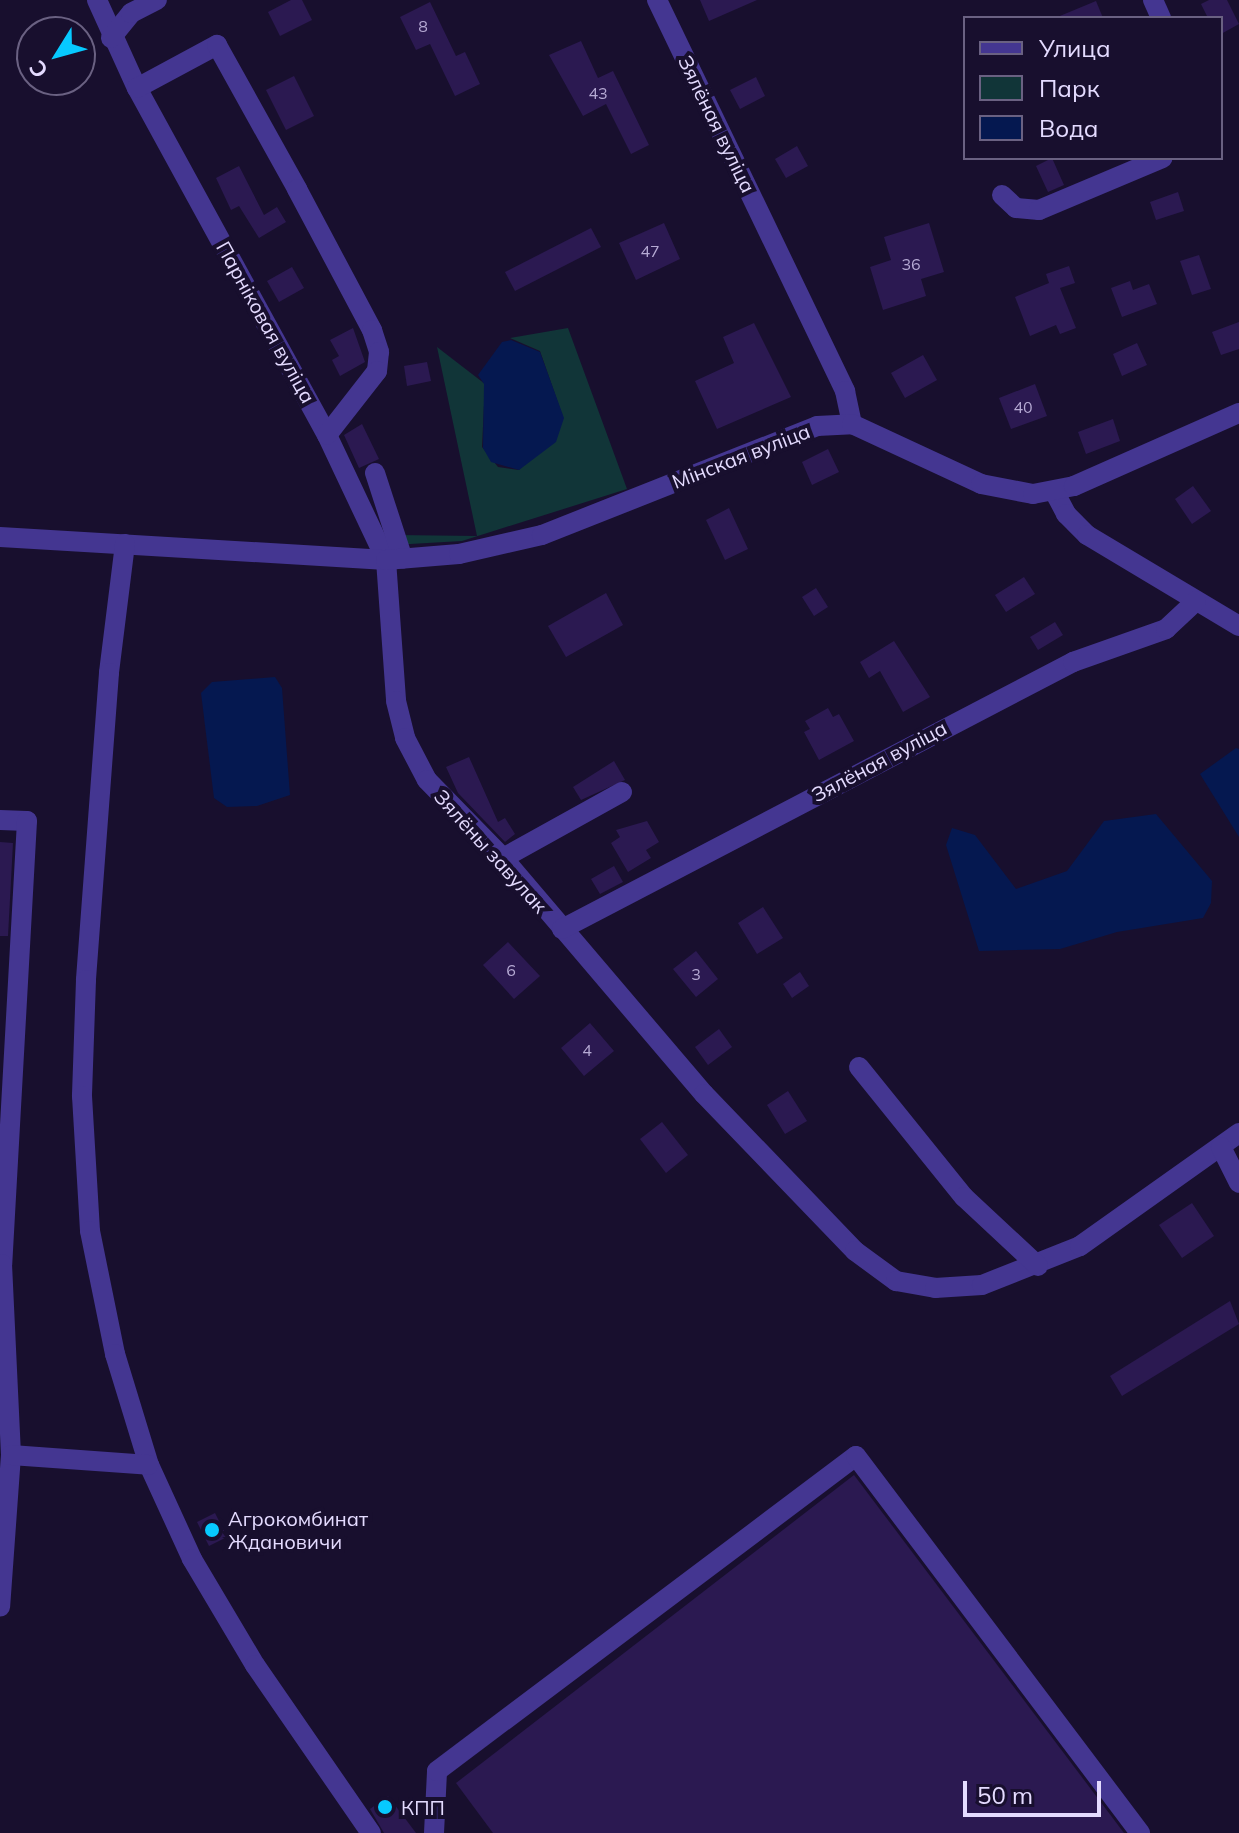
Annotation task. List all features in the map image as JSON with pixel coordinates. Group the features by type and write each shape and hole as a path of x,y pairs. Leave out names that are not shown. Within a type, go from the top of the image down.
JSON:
{"street":[{"name":"Парніковая вуліца","path":"97,0 111,38 137,88 327,435 402,559"},
{"path":"111,38 131,13 157,0"},
{"name":"Зялёная вуліца","path":"657,0 845,391 852,424"},
{"path":"137,88 217,45 297,189 372,330 379,352 377,371 327,435"},
{"path":"1002,195 1016,208 1039,210 1158,160"},
{"path":"852,424 981,484 1008,492 1054,491 1239,413"},
{"name":"Мінская вуліца","path":"0,537 402,559 502,547 542,535 794,432 852,424"},
{"path":"375,473 402,559"},
{"path":"1054,491 1066,514 1087,535 1239,626"},
{"path":"125,544 107,704 82,1096 90,1231 115,1354 149,1465 192,1559 255,1665 371,1833"},
{"name":"Зялёны завулак","path":"402,559 396,701 405,738 427,780 503,858 704,1094 855,1251 896,1281 935,1288 982,1285 1038,1266 1080,1246 1239,1133"},
{"name":"Зялёная вуліца","path":"562,929 1073,662 1166,629 1196,601"},
{"path":"503,858 622,792"},
{"path":"0,820 27,821 1,1264 11,1455 0,1607"},
{"path":"859,1067 964,1197 1038,1266"},
{"path":"1221,1147 1239,1183"},
{"path":"11,1455 149,1465"},
{"path":"434,1833 437,1771 856,1456 1140,1833"}],"green space":[{"path":"568,328 627,489 462,541 393,545 395,535 477,536 437,347 485,384 482,447 498,467 519,470 563,417 540,351 510,338"}],"water":[{"path":"511,340 540,352 564,418 556,442 519,470 491,462 483,448 484,384 478,375 502,342"},
{"path":"275,677 282,688 290,795 257,806 227,807 214,798 201,693 212,682"},
{"path":"1236,748 1239,749 1239,837 1200,774"},
{"path":"1156,814 1212,881 1211,903 1203,918 1117,932 1060,949 979,951 946,845 952,828 975,835 1016,889 1067,871 1104,821"}],"building":[{"path":"291,0 302,0 312,20 280,36 268,12"},
{"path":"700,0 757,0 709,21"},
{"path":"1209,0 1227,0 1239,24 1223,33 1223,16 1207,16 1201,4"},
{"path":"1096,1 1102,16 1060,16"},
{"path":"430,2 456,56 465,52 480,84 455,96 430,44 416,50 400,17"},
{"path":"581,41 598,78 613,71 649,145 631,154 606,104 583,116 549,55"},
{"path":"294,76 314,116 286,130 266,90"},
{"path":"756,77 765,96 740,109 730,90"},
{"path":"797,146 808,166 786,178 775,159"},
{"path":"1053,160 1064,185 1048,192 1036,166"},
{"path":"239,166 264,215 277,207 286,222 259,238 239,206 231,210 216,178"},
{"path":"1178,192 1184,211 1156,220 1150,202"},
{"path":"664,223 680,259 636,280 619,243"},
{"path":"929,223 944,272 921,279 926,296 883,310 870,267 891,260 884,237"},
{"path":"591,228 601,247 515,291 505,272"},
{"path":"1199,255 1211,289 1192,295 1180,261"},
{"path":"1069,266 1075,283 1060,288 1076,328 1060,334 1056,325 1030,336 1015,297 1049,283 1046,274"},
{"path":"292,267 304,288 279,302 267,281"},
{"path":"1130,281 1133,290 1149,284 1157,304 1122,317 1111,288"},
{"path":"1239,322 1239,349 1221,355 1212,332"},
{"path":"754,323 791,397 717,429 695,381 734,363 723,337"},
{"path":"353,328 365,362 340,376 332,360 339,356 330,340"},
{"path":"1137,343 1147,365 1122,376 1113,354"},
{"path":"923,355 937,380 905,398 891,373"},
{"path":"427,362 431,381 407,386 404,366"},
{"path":"1035,384 1047,416 1011,429 999,398"},
{"path":"1113,419 1120,441 1086,454 1078,432"},
{"path":"362,424 379,459 359,468 344,435"},
{"path":"828,449 839,472 812,485 802,462"},
{"path":"1193,486 1211,511 1192,524 1175,499"},
{"path":"729,508 748,549 725,560 706,520"},
{"path":"1024,577 1035,594 1006,612 995,595"},
{"path":"816,588 828,607 814,616 802,597"},
{"path":"606,593 623,625 566,657 548,626"},
{"path":"1055,622 1063,635 1038,650 1030,637"},
{"path":"894,641 930,697 903,712 880,671 869,678 860,662"},
{"path":"828,708 833,717 839,714 854,741 819,760 804,732 810,729 805,721"},
{"path":"469,757 498,822 505,818 515,834 505,842 458,793 446,767"},
{"path":"614,761 625,780 581,800 573,787"},
{"path":"647,821 659,842 646,850 651,858 628,872 611,843 620,837 616,830"},
{"path":"0,842 13,843 8,936 0,936"},
{"path":"614,866 623,882 600,894 591,879"},
{"path":"763,907 783,938 757,954 738,923"},
{"path":"508,942 540,976 514,999 483,965"},
{"path":"696,951 718,979 696,997 673,969"},
{"path":"800,972 809,986 792,998 783,984"},
{"path":"590,1023 614,1051 584,1076 561,1048"},
{"path":"719,1029 732,1047 708,1065 695,1047"},
{"path":"788,1091 807,1121 785,1134 767,1105"},
{"path":"662,1122 688,1155 666,1173 640,1139"},
{"path":"1192,1203 1214,1236 1182,1258 1159,1225"},
{"path":"1230,1301 1239,1324 1122,1396 1110,1376"},
{"path":"854,1475 1124,1833 493,1833 456,1783"},
{"path":"215,1513 227,1537 209,1546 197,1522"},
{"name":"КПП","path":"388,1796 416,1833 384,1833 370,1809"}],"place":[{"name":"Агрокомбинат Ждановичи","path":"212,1530"},
{"name":"КПП","path":"385,1807"}]}
